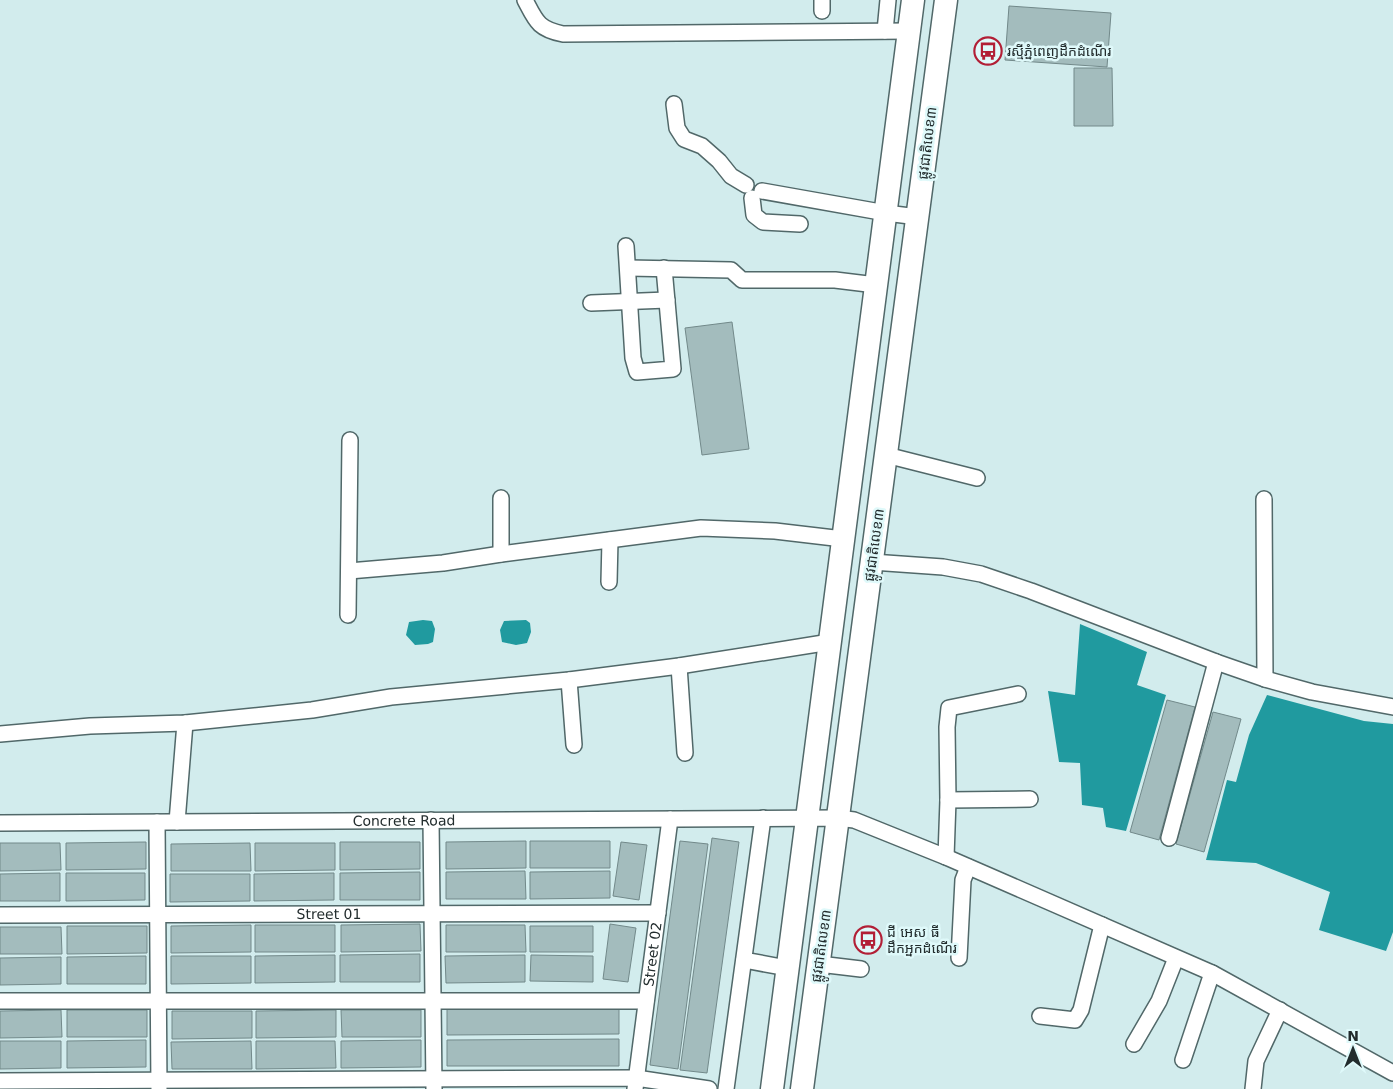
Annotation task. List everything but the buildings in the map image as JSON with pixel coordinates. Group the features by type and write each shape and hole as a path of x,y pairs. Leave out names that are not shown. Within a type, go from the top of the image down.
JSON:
{"highway":[{"name":"ផ្លូវជាតិលេខ៣","path":"802,1089 946,0"},
{"path":"772,1089 911,14"}],"street":[{"path":"525,0 537,22 548,31 563,34 885,31 911,14"},
{"path":"885,31 888,4 911,14"},
{"path":"674,104 676,128 684,139 702,146 719,161 731,176 753,191 918,217"},
{"path":"753,191 754,215 763,222 800,224"},
{"path":"626,246 633,358 637,372 673,370 664,268"},
{"path":"628,268 731,270 742,280 835,280 876,285"},
{"path":"591,303 667,300"},
{"path":"348,615 350,440"},
{"path":"886,455 977,478"},
{"path":"501,498 501,554"},
{"path":"1264,499 1265,679"},
{"path":"349,571 443,563 701,528 775,530 843,539"},
{"path":"609,582 610,540"},
{"path":"872,562 943,567 981,574 1265,679 1312,692 1393,707"},
{"path":"0,734 90,726 185,723 312,710 391,697 569,680 679,666 830,642"},
{"path":"1169,838 1216,662"},
{"path":"679,666 685,753"},
{"path":"569,680 574,745"},
{"path":"946,857 948,800 947,727 949,708 1018,694"},
{"path":"177,822 185,723"},
{"path":"948,800 1030,799"},
{"path":"726,1089 763,818"},
{"name":"Concrete Road","path":"0,823 763,818 838,818 854,820 946,857 1212,973 1393,1073"},
{"name":"Street 02","path":"636,1083 670,819"},
{"path":"431,820 434,1084"},
{"path":"157,822 160,1085"},
{"path":"959,958 963,880 968,868"},
{"name":"Street 01","path":"0,915 658,913"},
{"path":"1040,1016 1075,1020 1081,1010 1102,925"},
{"path":"1134,1044 1160,1001 1176,958"},
{"path":"744,960 788,968"},
{"path":"819,964 861,969"},
{"path":"1183,1060 1212,973"},
{"path":"0,1001 646,1001"},
{"path":"1253,1089 1256,1061 1280,1010"},
{"path":"0,1081 160,1085 636,1083 709,1089"}],"water":[{"path":"526,620 530,623 531,632 527,643 516,645 502,642 500,630 504,621"},
{"path":"432,621 435,629 433,642 415,645 406,635 409,622"},
{"path":"1080,624 1147,652 1137,685 1166,695 1126,831 1106,827 1103,808 1082,805 1080,763 1059,762 1048,691 1075,695"},
{"path":"1267,695 1364,721 1393,724 1393,932 1386,951 1319,930 1330,892 1256,863 1206,860 1227,780 1236,782 1249,735"}],"place":[{"name":"រស្មីភ្នំពេញដឹកដំណើរ","path":"988,51"},
{"name":"ជី អេស ធី ដឹកអ្នកដំណើរ","path":"868,940"}]}
